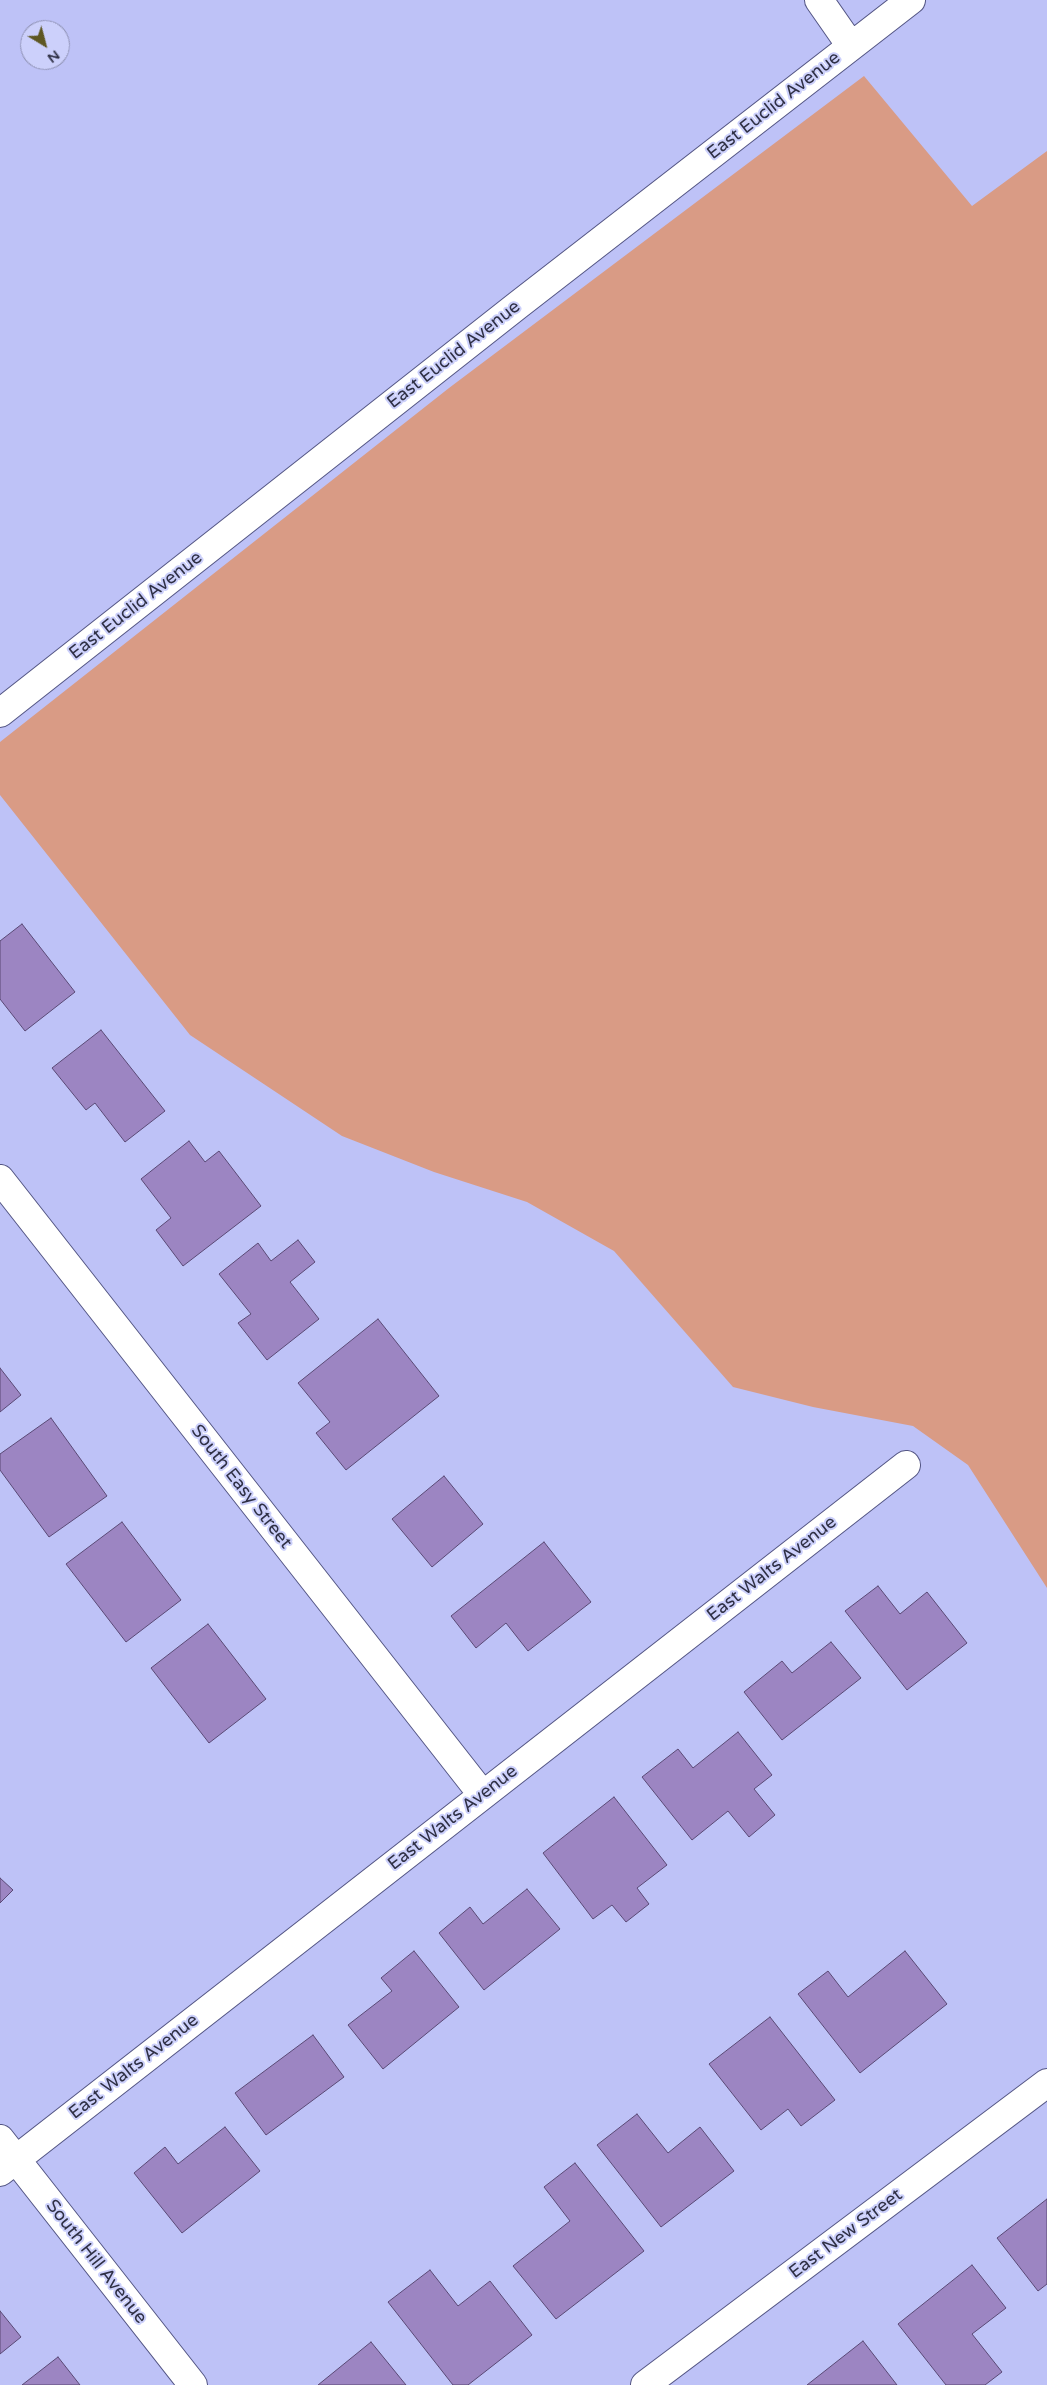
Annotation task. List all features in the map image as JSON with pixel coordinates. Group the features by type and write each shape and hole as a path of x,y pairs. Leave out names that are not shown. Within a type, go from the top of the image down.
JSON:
{"street":[{"path":"819,0 851,46"},
{"name":"East Euclid Avenue","path":"0,713 510,311 912,0"},
{"name":"South Easy Street","path":"0,1179 482,1794"},
{"name":"East Walts Avenue","path":"5,2157 482,1794 906,1465"},
{"name":"East New Street","path":"645,2385 1047,2083"},
{"name":"South Hill Avenue","path":"5,2157 193,2385"}],"shaded area":[{"path":"864,76 972,206 1047,151 1047,1588 968,1465 913,1426 813,1407 733,1387 614,1251 527,1202 434,1172 342,1136 190,1035 0,795 0,742 449,388"}],"building":[{"path":"22,924 75,992 25,1031 0,999 0,941"},
{"path":"101,1030 165,1111 125,1142 95,1103 86,1110 52,1068"},
{"path":"189,1141 205,1162 219,1151 261,1206 183,1266 156,1230 171,1218 141,1179"},
{"path":"298,1240 315,1262 290,1282 319,1319 267,1360 238,1323 251,1314 219,1274 258,1243 271,1261"},
{"path":"378,1319 439,1396 346,1470 316,1433 330,1422 298,1383"},
{"path":"0,1368 21,1395 0,1412"},
{"path":"51,1418 107,1496 49,1537 0,1470 0,1454"},
{"path":"444,1476 483,1524 432,1567 392,1519"},
{"path":"122,1522 181,1600 126,1642 66,1564"},
{"path":"544,1542 591,1602 528,1651 506,1623 476,1648 451,1616"},
{"path":"878,1586 900,1614 927,1592 967,1643 907,1690 845,1611"},
{"path":"208,1624 266,1699 209,1743 151,1668"},
{"path":"831,1642 861,1678 782,1740 744,1692 782,1661 792,1673"},
{"path":"738,1732 772,1775 754,1789 775,1815 749,1837 728,1811 692,1840 642,1777 678,1749 693,1768"},
{"path":"614,1797 667,1865 637,1888 649,1904 626,1922 612,1905 593,1919 543,1853"},
{"path":"0,1878 13,1890 0,1903"},
{"path":"527,1889 560,1929 484,1990 439,1933 470,1907 483,1924"},
{"path":"414,1951 459,2007 383,2069 348,2025 392,1991 381,1978"},
{"path":"905,1951 947,2004 860,2073 798,1994 828,1971 848,1997"},
{"path":"770,2017 835,2100 801,2126 788,2109 761,2130 709,2064"},
{"path":"313,2035 344,2077 266,2135 235,2093"},
{"path":"637,2114 668,2153 700,2127 734,2171 661,2227 597,2145"},
{"path":"225,2127 260,2171 182,2233 134,2173 165,2147 178,2164"},
{"path":"575,2163 644,2251 556,2319 513,2266 570,2221 544,2187"},
{"path":"1047,2199 1047,2284 1038,2291 997,2238"},
{"path":"972,2265 1006,2308 972,2334 1002,2372 985,2385 946,2385 898,2324"},
{"path":"430,2270 458,2306 490,2281 532,2335 468,2385 453,2385 388,2302"},
{"path":"0,2311 21,2337 0,2354"},
{"path":"863,2341 897,2385 807,2385"},
{"path":"371,2342 406,2385 318,2385"},
{"path":"58,2357 80,2385 22,2385"}]}
